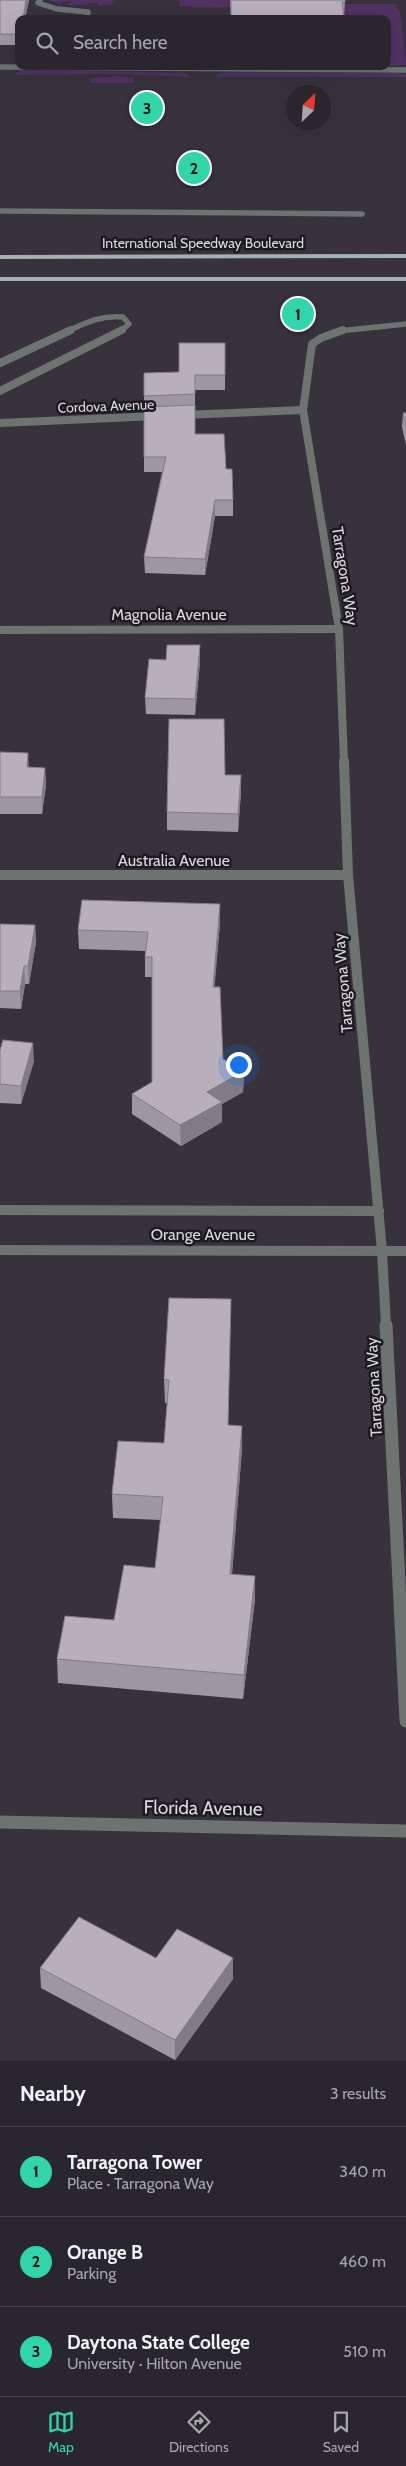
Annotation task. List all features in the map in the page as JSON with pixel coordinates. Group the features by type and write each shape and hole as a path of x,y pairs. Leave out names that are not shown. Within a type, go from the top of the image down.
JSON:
{"main road":[{"name":"International Speedway Boulevard","path":"0,257 406,256"},
{"path":"0,261 26,257"},
{"path":"0,279 406,278"}],"street":[{"path":"40,0 38,3 57,9 88,12 87,15"},
{"path":"0,67 15,67"},
{"path":"391,70 406,70"},
{"path":"0,212 362,214"},
{"path":"0,363 94,319 109,316 124,317 129,324 121,332 0,391"},
{"name":"Tarragona Way","path":"406,324 354,328 318,338 312,344 302,410 339,629 348,875 382,1250 406,1721"},
{"name":"Cordova Avenue","path":"176,415 302,410"},
{"name":"Cordova Avenue","path":"0,423 166,416"},
{"name":"Magnolia Avenue","path":"0,630 339,629"},
{"name":"Australia Avenue","path":"0,875 348,875"},
{"name":"Orange Avenue","path":"0,1210 378,1211"},
{"name":"Orange Avenue","path":"0,1250 406,1251"},
{"name":"Florida Avenue","path":"0,1822 406,1831"}],"shaded area":[{"path":"49,0 113,0 112,5 88,3 88,5 67,5 71,2 65,1 60,4"},
{"path":"180,0 245,0 231,6 214,7 179,6"},
{"path":"340,4 398,4 395,6 400,11 406,65 391,66 391,15 341,15"},
{"path":"21,70 185,73 191,77 113,74 13,75"},
{"path":"219,73 396,73 406,74 406,77 214,77"},
{"path":"119,76 134,78 134,83 90,83 91,78"}],"building":[{"path":"0,0 26,0 24,15 15,15 15,34 0,34"},
{"path":"231,0 345,0 345,2 342,2 344,15 231,15"},
{"path":"179,343 225,343 225,375 195,375 195,394 144,396 144,373 179,372"},
{"path":"195,405 195,434 224,434 226,469 232,469 233,500 215,500 205,559 144,557 166,457 144,457 144,407"},
{"path":"403,413 406,413 406,427"},
{"path":"167,645 200,645 195,699 145,698 149,659 166,660"},
{"path":"169,719 224,719 225,775 241,775 238,814 167,812"},
{"path":"0,752 28,753 27,767 45,768 42,797 0,797"},
{"path":"82,900 220,904 213,987 220,987 223,1059 244,1071 207,1092 222,1102 180,1125 132,1094 152,1082 152,957 145,957 148,932 78,930"},
{"path":"0,924 35,925 28,966 24,966 20,991 0,991"},
{"path":"3,1040 33,1043 21,1086 0,1084 0,1050"},
{"path":"169,1298 231,1299 228,1425 242,1426 230,1574 255,1576 244,1675 57,1659 65,1616 114,1620 124,1565 155,1568 163,1497 112,1494 118,1441 164,1443 169,1380 164,1379"},
{"path":"79,1917 156,1958 177,1929 233,1958 175,2040 40,1968"}],"place":[{"name":"Daytona State College","path":"147,108"},
{"name":"Orange B","path":"194,168"},
{"name":"Tarragona Tower","path":"298,314"}]}
